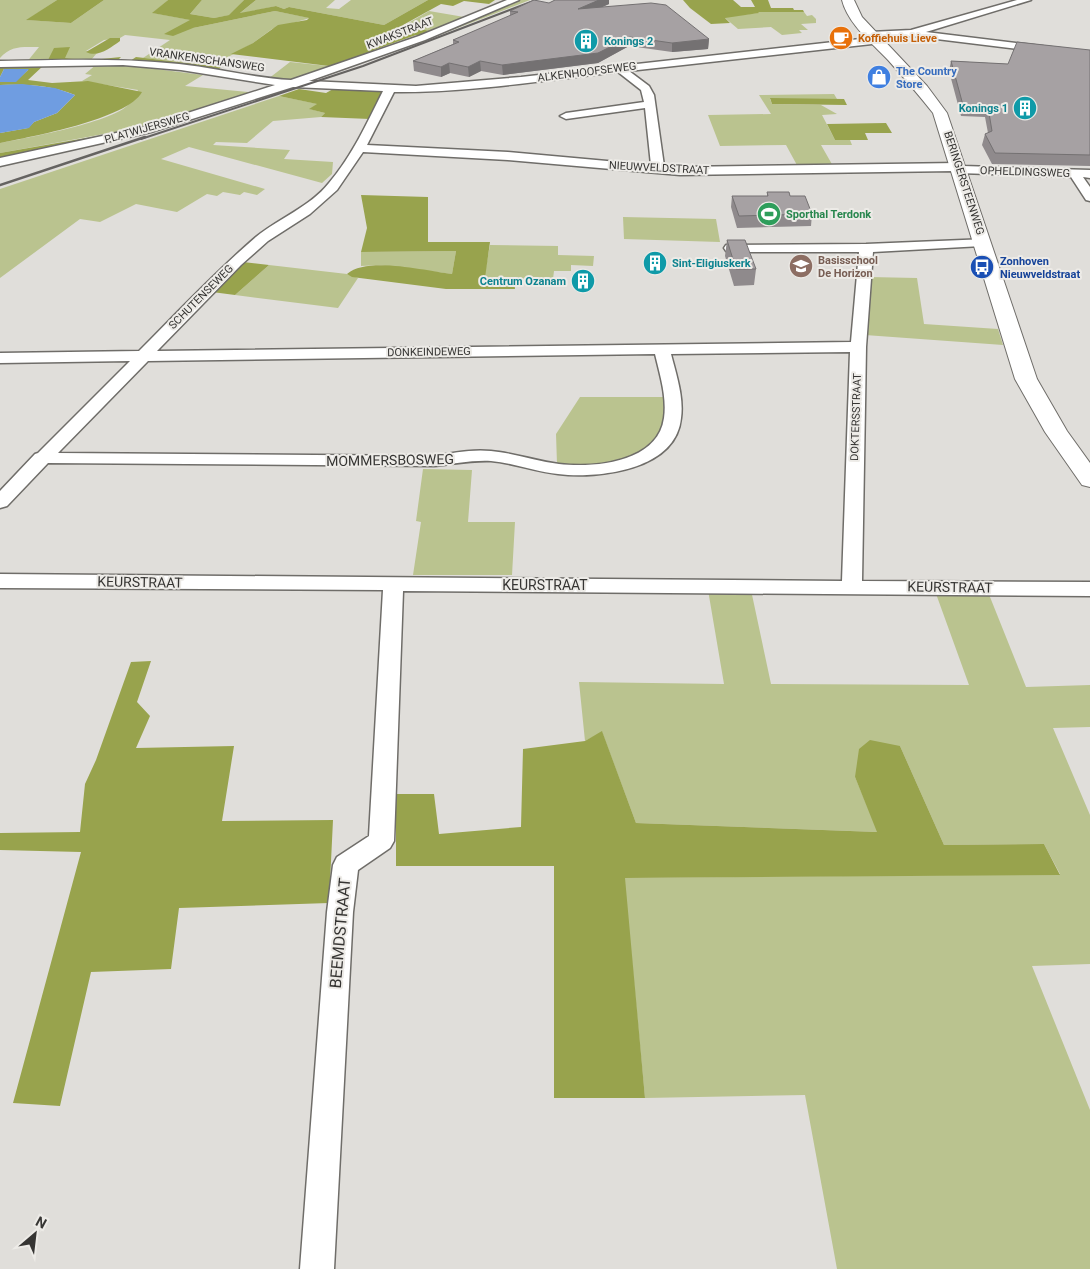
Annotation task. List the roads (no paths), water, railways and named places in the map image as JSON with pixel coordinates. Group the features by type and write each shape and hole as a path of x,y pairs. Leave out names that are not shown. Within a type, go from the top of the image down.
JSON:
{"main road":[{"name":"BERINGERSTEENWEG","path":"848,0 851,11 940,113 1026,379 1056,432 1090,480"},
{"name":"BERINGERSTEENWEG","path":"855,0 860,14 876,38"}],"street":[{"name":"KWAKSTRAAT","path":"291,83 422,38 515,0"},
{"path":"912,33 1027,0"},
{"name":"ALKENHOOFSEWEG","path":"291,83 390,89 477,85 912,33"},
{"path":"912,33 1090,55"},
{"name":"VRANKENSCHANSWEG","path":"0,64 123,62 181,67 247,79 291,83"},
{"path":"619,68 645,88 651,104 658,170"},
{"name":"PLATWIJERSWEG","path":"0,162 146,130 291,83"},
{"name":"SCHUTENSEWEG","path":"0,502 236,262 263,238 334,188 360,148 390,89"},
{"path":"566,116 651,104"},
{"name":"NIEUWVELDSTRAAT","path":"360,148 500,156 658,170 959,168"},
{"name":"OPHELDINGSWEG","path":"959,168 1090,174"},
{"path":"1075,174 1090,197"},
{"path":"731,248 866,248 982,242"},
{"name":"DOKTERSSTRAAT","path":"852,586 858,347 866,248"},
{"name":"DONKEINDEWEG","path":"0,358 858,347"},
{"name":"MOMMERSBOSWEG","path":"42,458 434,462 490,456 576,471 621,466 654,451 662,443 671,428 673,408 662,349"},
{"name":"KEURSTRAAT","path":"0,581 1090,589"},
{"name":"BEEMDSTRAAT","path":"316,1269 340,912 346,864 381,841 393,585"}],"water":[{"path":"4,69 29,69 16,82 0,82"},
{"path":"22,84 55,88 75,95 57,113 34,122 29,128 0,133 0,85"}],"railway":[{"path":"141,139 363,66 536,0"},
{"path":"0,185 145,137"}],"place":[{"name":"Koffiehuis Lieve","path":"841,38"},
{"name":"Konings 2","path":"586,41"},
{"name":"The Country Store","path":"879,77"},
{"name":"Konings 1","path":"1025,108"},
{"name":"Sporthal Terdonk","path":"769,214"},
{"name":"Sint-Eligiuskerk","path":"655,263"},
{"name":"Basisschool De Horizon","path":"801,266"},
{"name":"Zonhoven Nieuwveldstraat","path":"982,267"},
{"name":"Centrum Ozanam","path":"583,281"}]}
